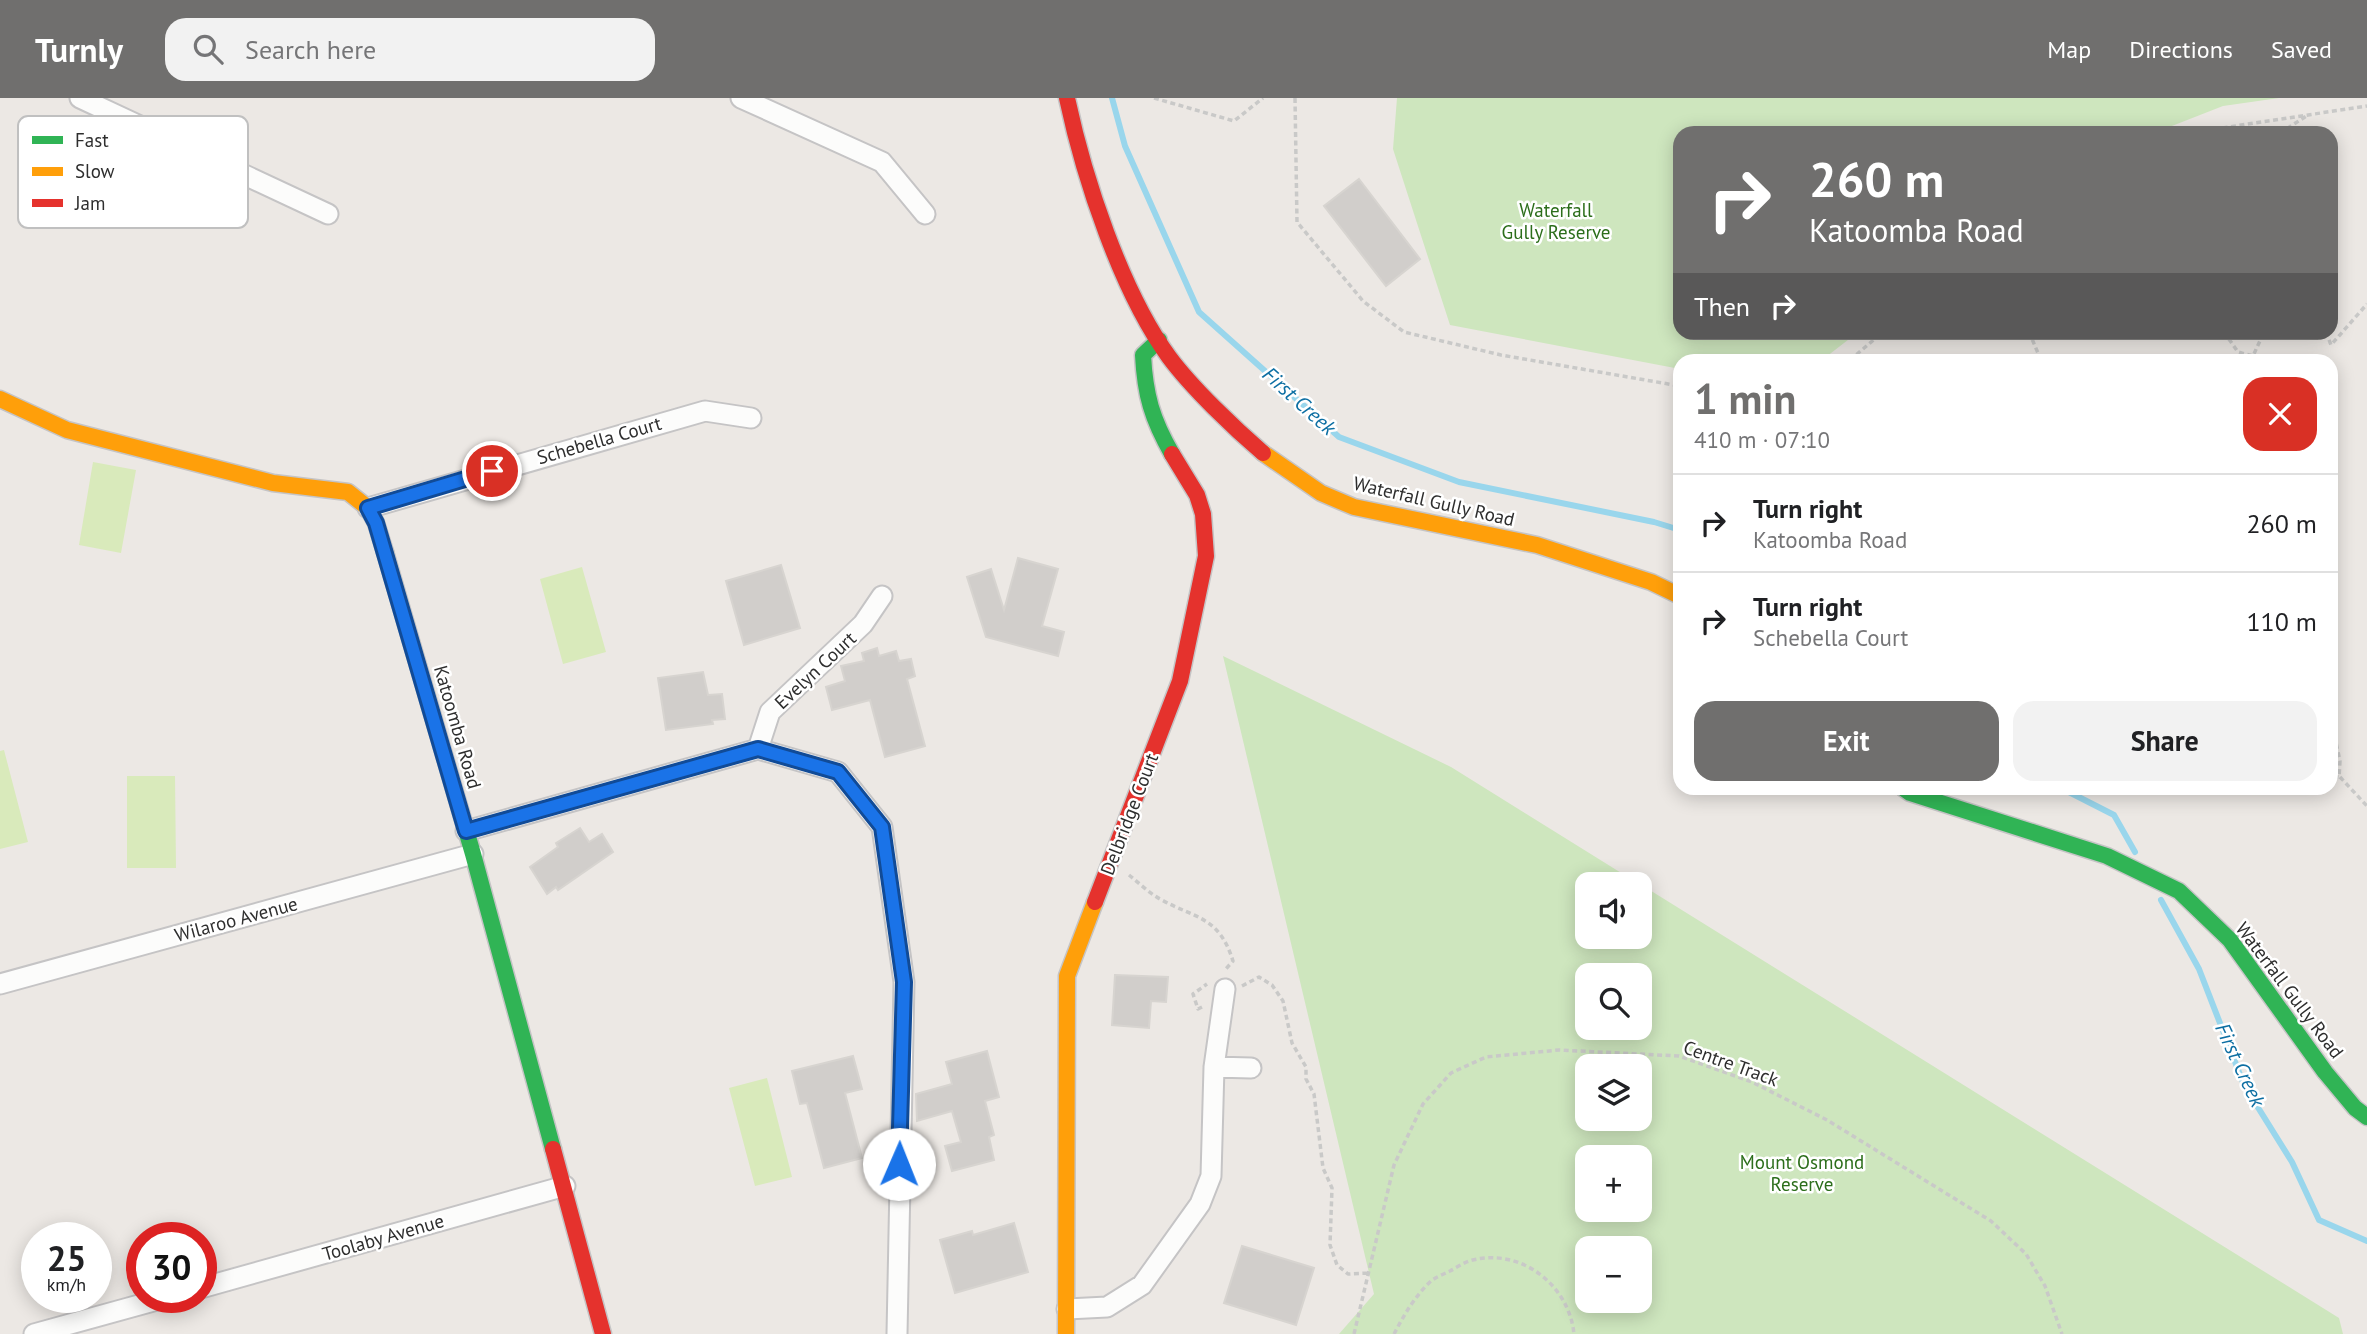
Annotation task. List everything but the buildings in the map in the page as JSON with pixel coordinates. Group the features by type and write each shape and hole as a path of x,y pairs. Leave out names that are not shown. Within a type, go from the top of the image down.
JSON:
{"street":[{"path":"80,98 118,116"},
{"path":"741,98 882,162 925,214"},
{"name":"Waterfall Gully Road","path":"1067,98 1078,150 1113,246 1144,316 1170,358 1240,433 1274,463 1321,493 1354,507 1536,545 1651,582 1673,593"},
{"path":"248,177 328,214"},
{"name":"Delbridge Court","path":"1066,1334 1067,976 1180,681 1206,556 1203,514 1197,495 1163,436 1144,392 1143,355 1159,340"},
{"path":"0,399 67,430 273,483 348,492 368,508"},
{"name":"Schebella Court","path":"368,508 705,411 751,418"},
{"name":"Katoomba Road","path":"368,508 376,523 473,854 603,1334"},
{"name":"Evelyn Court","path":"758,749 770,712 863,624 882,596"},
{"path":"466,831 758,749 838,772 882,827 904,982 897,1334"},
{"name":"Waterfall Gully Road","path":"1916,795 2107,856 2179,891 2230,940 2325,1072 2355,1108 2367,1117"},
{"name":"Wilaroo Avenue","path":"0,984 473,854"},
{"path":"1067,1310 1107,1307 1142,1285 1200,1204 1211,1176 1214,1067 1220,986"},
{"path":"1214,1067 1251,1068"},
{"name":"Toolaby Avenue","path":"217,1284 565,1186"},
{"path":"34,1334 126,1309"}],"path":[{"path":"1154,98 1234,121 1263,98"},
{"path":"1295,98 1297,222 1363,302 1404,332 1501,355 1673,385"},
{"path":"2233,126 2367,106"},
{"path":"2291,126 2309,114"},
{"path":"2338,337 2367,304"},
{"path":"1857,354 1874,340"},
{"path":"2230,340 2238,352 2246,354"},
{"path":"2338,752 2339,777 2367,806"},
{"path":"1112,857 1126,873 1160,898 1202,917 1217,928 1228,947 1233,961 1220,986 1198,1009 1193,994 1220,986 1242,987 1259,977 1272,985 1283,1000 1292,1043 1306,1067 1306,1079 1314,1094 1323,1168 1332,1188 1330,1245 1337,1265 1349,1274 1368,1273"},
{"name":"Centre Track","path":"1353,1334 1394,1165 1423,1104 1451,1073 1486,1057 1559,1050 1679,1056 1752,1082 1827,1120 1991,1221 2026,1254 2045,1286 2062,1334"},
{"path":"1394,1334 1411,1303 1433,1280 1470,1261 1499,1258 1519,1263 1547,1278 1560,1293 1573,1323 1574,1334"}],"green space":[{"name":"Waterfall Gully Reserve","path":"1397,98 2279,98 2223,106 2172,126 1673,126 1673,340 1848,340 1830,354 1673,354 1673,368 1450,325 1393,149"},
{"path":"93,462 136,470 121,553 79,545"},
{"path":"582,567 606,652 563,664 540,579"},
{"name":"Mount Osmond Reserve","path":"1223,656 1451,767 1620,872 1575,872 1575,949 1652,949 1652,891 2339,1318 2343,1334 1339,1334 1374,1294"},
{"path":"4,750 28,842 0,849 0,751"},
{"path":"127,776 175,776 176,868 127,868"},
{"path":"767,1078 792,1177 755,1186 729,1088"}],"waterway":[{"name":"First Creek","path":"1112,98 1125,146 1199,312 1339,437 1459,482 1673,528"},
{"name":"First Creek","path":"2075,795 2114,815 2135,852"},
{"name":"First Creek","path":"2161,900 2199,969 2244,1085 2292,1162 2319,1220 2367,1241"}],"traffic: fast":[{"path":"1159,340 1143,355 1144,369 1151,406 1172,454"},
{"path":"385,552 473,854 553,1149"},
{"path":"1916,795 2107,856 2179,891 2230,940 2325,1072 2355,1108 2367,1117"}],"traffic: slow":[{"path":"0,399 67,430 273,483 348,492 368,508 385,552"},
{"path":"1263,453 1321,493 1354,507 1537,545 1651,582 1673,593"},
{"path":"1066,1334 1067,976 1095,902"}],"traffic: jam":[{"path":"1067,98 1094,198 1135,300 1169,357 1189,382 1263,453"},
{"path":"1095,902 1180,681 1206,556 1203,514 1197,495 1172,454"},
{"path":"553,1149 603,1334"}],"route":[{"path":"492,471 368,508 376,523 466,831 758,749 838,772 882,827 904,982 899,1164"}]}
